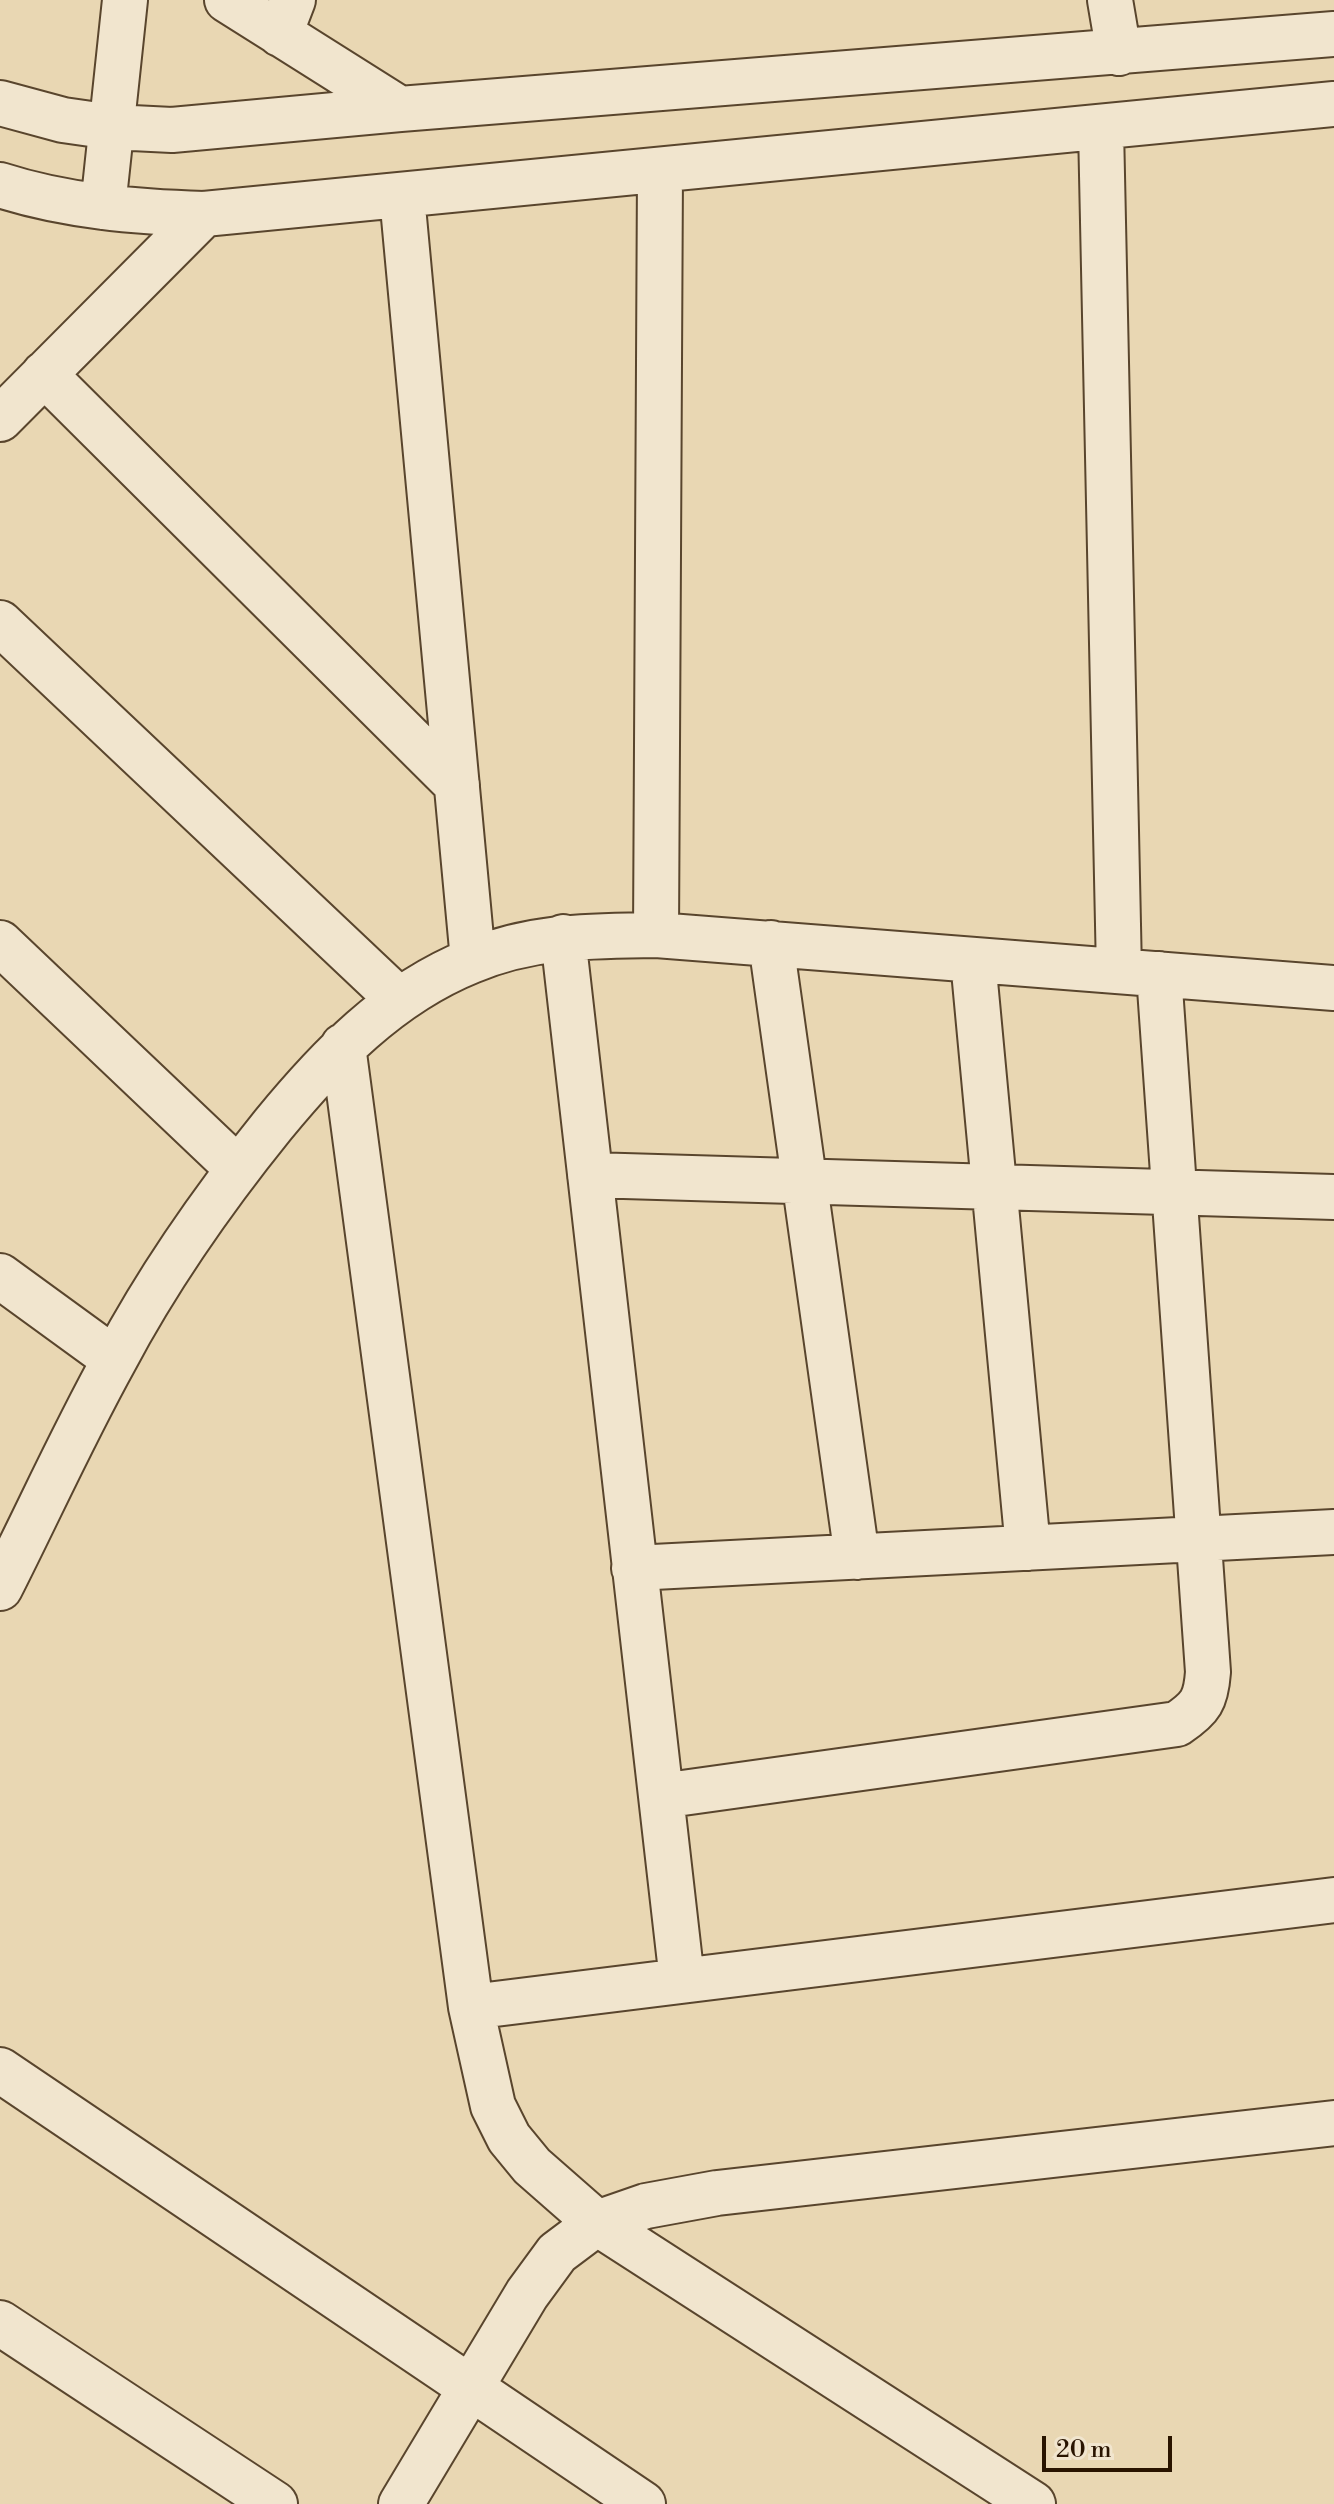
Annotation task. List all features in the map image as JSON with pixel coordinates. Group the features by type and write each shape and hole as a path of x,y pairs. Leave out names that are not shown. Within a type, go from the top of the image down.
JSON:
{"street":[{"path":"103,207 125,0"},
{"path":"227,0 286,17 400,109"},
{"path":"1110,0 1119,53"},
{"path":"0,103 63,120 112,127 172,130 1334,34"},
{"path":"0,185 29,194 103,207 153,213 204,214 1334,104"},
{"path":"661,1796 1177,1724 1195,1712 1206,1694 1208,1672 1201,1539 1174,1193 1139,973 1101,128"},
{"path":"656,935 660,172"},
{"path":"402,196 473,960"},
{"path":"0,419 204,214"},
{"path":"44,374 457,785"},
{"path":"0,623 398,999"},
{"path":"0,1588 14,1525 181,1251 238,1169 343,1046 398,999 435,977 518,945 563,937 656,935 1334,988"},
{"path":"563,937 682,1980"},
{"path":"0,943 238,1169"},
{"path":"771,943 857,1557"},
{"path":"973,960 1028,1548"},
{"path":"343,1046 471,2007 493,2106 509,2138 532,2166 597,2223 1033,2504"},
{"path":"590,1175 1334,1197"},
{"path":"0,1276 114,1359"},
{"path":"634,1568 1334,1532"},
{"path":"471,2007 1334,1900"},
{"path":"0,2070 643,2504"},
{"path":"401,2504 527,2294 557,2253 597,2223 646,2206 717,2193 1334,2123"},
{"path":"0,2323 275,2504"}]}
